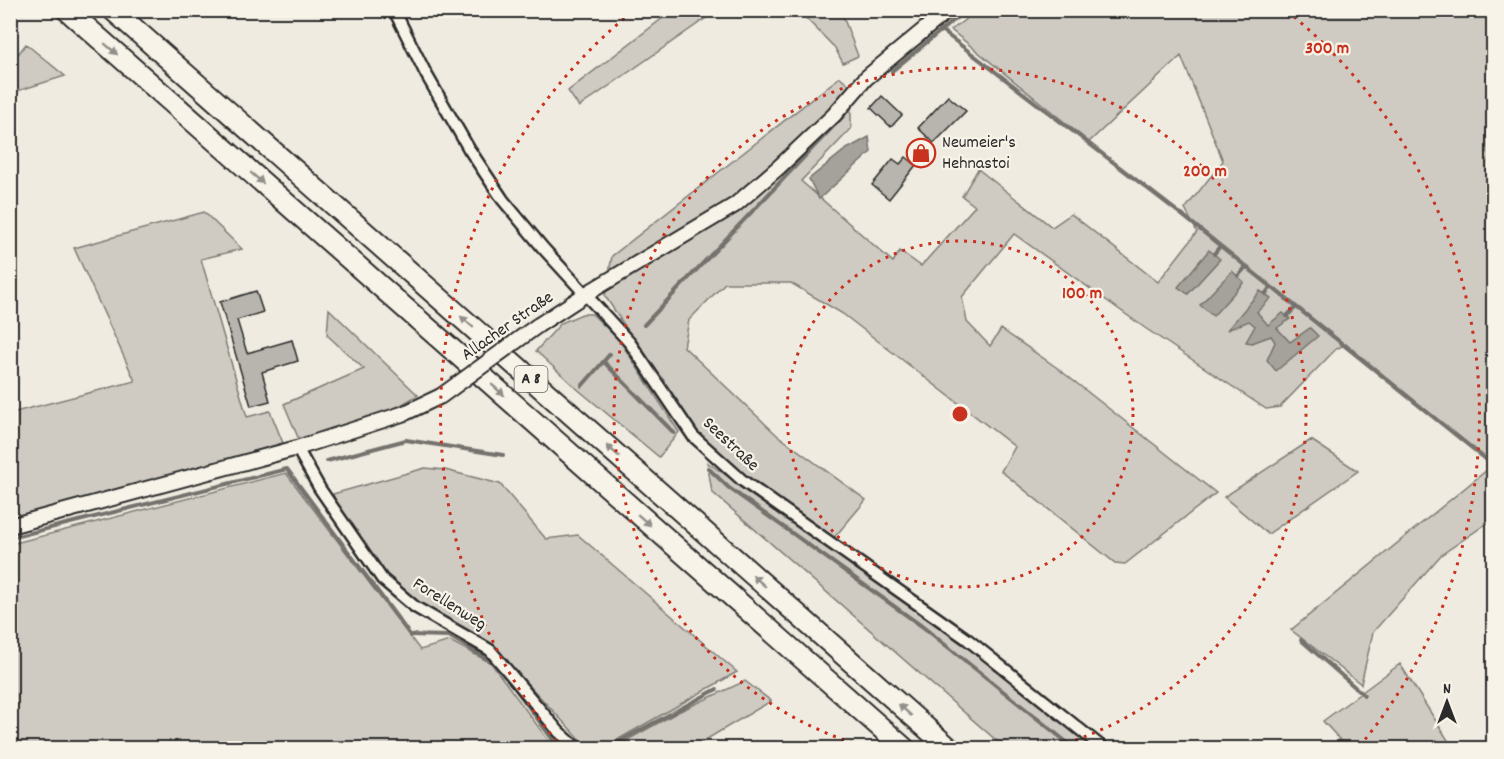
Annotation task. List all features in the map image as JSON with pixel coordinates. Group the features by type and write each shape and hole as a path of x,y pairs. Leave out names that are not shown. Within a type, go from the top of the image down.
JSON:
{"highway":[{"name":"A 8","path":"67,10 904,748"},
{"name":"A 8","path":"113,10 949,748"}],"street":[{"name":"Seestraße","path":"394,10 426,74 469,149 503,200 543,249 630,344 693,436 743,481 967,639 1103,748"},
{"name":"Allacher Straße","path":"10,526 297,448 405,413 441,396 537,326 586,294 735,205 834,114 866,78 948,10"},
{"name":"Forellenweg","path":"297,448 320,489 382,579 415,607 490,650 559,732 577,748"}],"shaded area":[{"path":"672,11 716,11 579,107 568,91"},
{"path":"799,11 841,11 858,56 843,63 835,48"},
{"path":"977,11 1493,11 1493,465 1346,344 1336,349 1280,407 1266,409 1145,328 1014,234 962,297 967,322 990,346 1001,329 1056,367 1216,493 1125,564 1115,563 1001,471 1015,447 843,314 791,283 725,283 689,320 684,347 777,435 866,500 833,539 746,478 697,435 605,296 612,256 840,77 851,86 851,129 801,181 893,262 900,251 921,266 975,206 962,196 978,169 1052,227 1071,214 1158,282 1197,232 1185,209 1223,161 1181,56 1089,142 951,30"},
{"path":"26,44 65,76 11,93 11,63"},
{"path":"869,137 871,152 819,199 809,179 845,150"},
{"path":"204,212 242,249 201,259 247,417 270,411 283,443 47,510 11,517 11,413 135,381 74,248"},
{"path":"1209,250 1220,259 1188,294 1178,287"},
{"path":"1232,271 1244,282 1213,316 1200,305"},
{"path":"1260,291 1271,298 1257,312 1268,325 1283,313 1290,319 1277,328 1290,342 1310,328 1318,336 1276,371 1267,360 1275,342 1271,336 1252,343 1246,342 1255,326 1249,321 1227,330"},
{"path":"329,309 418,395 394,409 300,442 284,404 364,369 327,335"},
{"path":"582,314 592,314 620,341 679,432 659,457 575,387 536,351 561,323"},
{"path":"1311,440 1358,471 1268,534 1224,497"},
{"path":"707,462 937,623 1095,748 1005,748 712,492"},
{"path":"1493,465 1493,519 1441,555 1373,632 1361,684 1291,630"},
{"path":"425,468 445,470 500,484 546,539 578,535 737,672 603,748 588,748 491,645 417,605 388,578 339,511 333,494"},
{"path":"286,473 420,650 450,641 491,663 556,748 11,748 11,544"},
{"path":"1400,664 1451,745 1458,748 1338,748 1343,743 1323,721"},
{"path":"745,681 771,701 692,748 613,748 678,712"}],"building":[{"path":"882,96 902,115 891,127 871,108"},
{"path":"948,96 966,111 934,143 918,128"},
{"path":"906,157 916,165 889,199 872,185 893,159 900,164"},
{"path":"256,291 263,312 237,320 247,353 292,340 298,361 262,372 270,401 251,406 220,302"}],"waterway":[{"path":"892,71 966,10"},
{"path":"941,30 1182,215 1493,465"},
{"path":"644,325 845,114"},
{"path":"1214,254 1220,246"},
{"path":"1238,276 1246,267"},
{"path":"1265,294 1271,287"},
{"path":"1287,316 1296,307"},
{"path":"582,386 610,354"},
{"path":"604,362 674,433"},
{"path":"327,461 406,440 503,455"},
{"path":"708,468 729,488 923,627 1074,748"},
{"path":"10,538 287,469 410,635 449,636 497,665"},
{"path":"1301,640 1364,695"},
{"path":"509,680 553,740 562,748"},
{"path":"607,748 717,689"}],"place":[{"name":"Neumeier's Hehnastoi","path":"921,153"}]}
